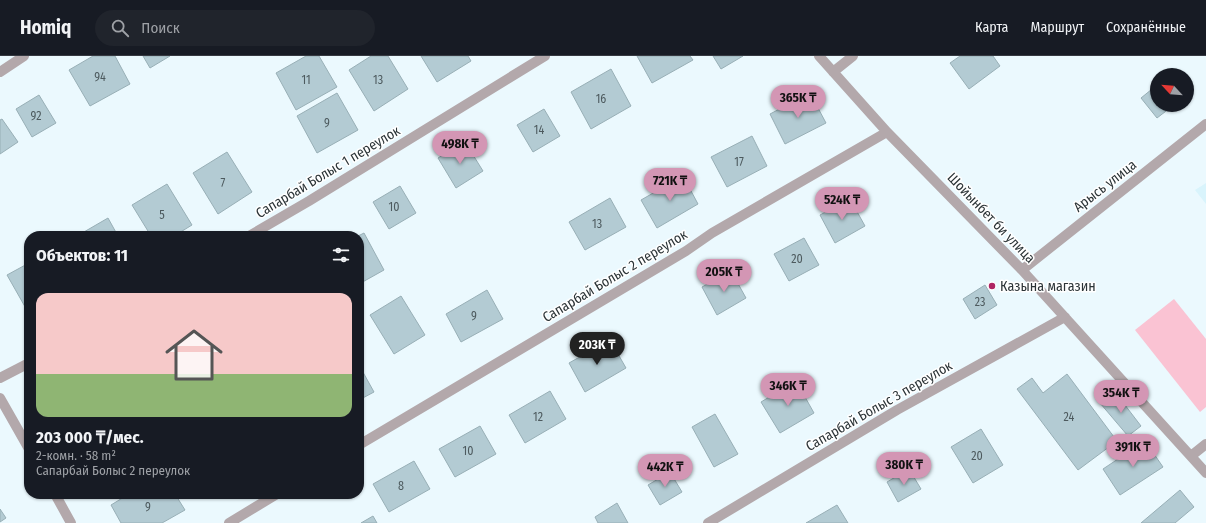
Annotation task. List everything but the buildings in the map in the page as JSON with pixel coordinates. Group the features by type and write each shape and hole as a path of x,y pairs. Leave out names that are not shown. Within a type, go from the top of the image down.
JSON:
{"street":[{"path":"0,72 24,56"},
{"name":"Сапарбай Болыс 1 переулок","path":"258,231 545,56"},
{"name":"Шойынбет би улица","path":"819,56 887,132 1022,270 1206,473"},
{"path":"833,72 853,56"},
{"name":"Арысь улица","path":"1022,270 1206,124"},
{"name":"Сапарбай Болыс 2 переулок","path":"364,442 680,255 712,233 887,132"},
{"name":"Сапарбай Болыс 3 переулок","path":"708,523 897,410 1065,318"},
{"path":"0,378 24,366"},
{"path":"0,398 24,440"},
{"path":"1190,456 1206,444"},
{"path":"57,499 71,523"},
{"path":"229,523 270,499"}],"shaded area":[{"path":"1206,183 1206,204 1195,190"},
{"path":"1174,299 1206,339 1206,407 1200,412 1135,330"}],"place":[{"name":"Казына магазин","path":"992,286"}]}
